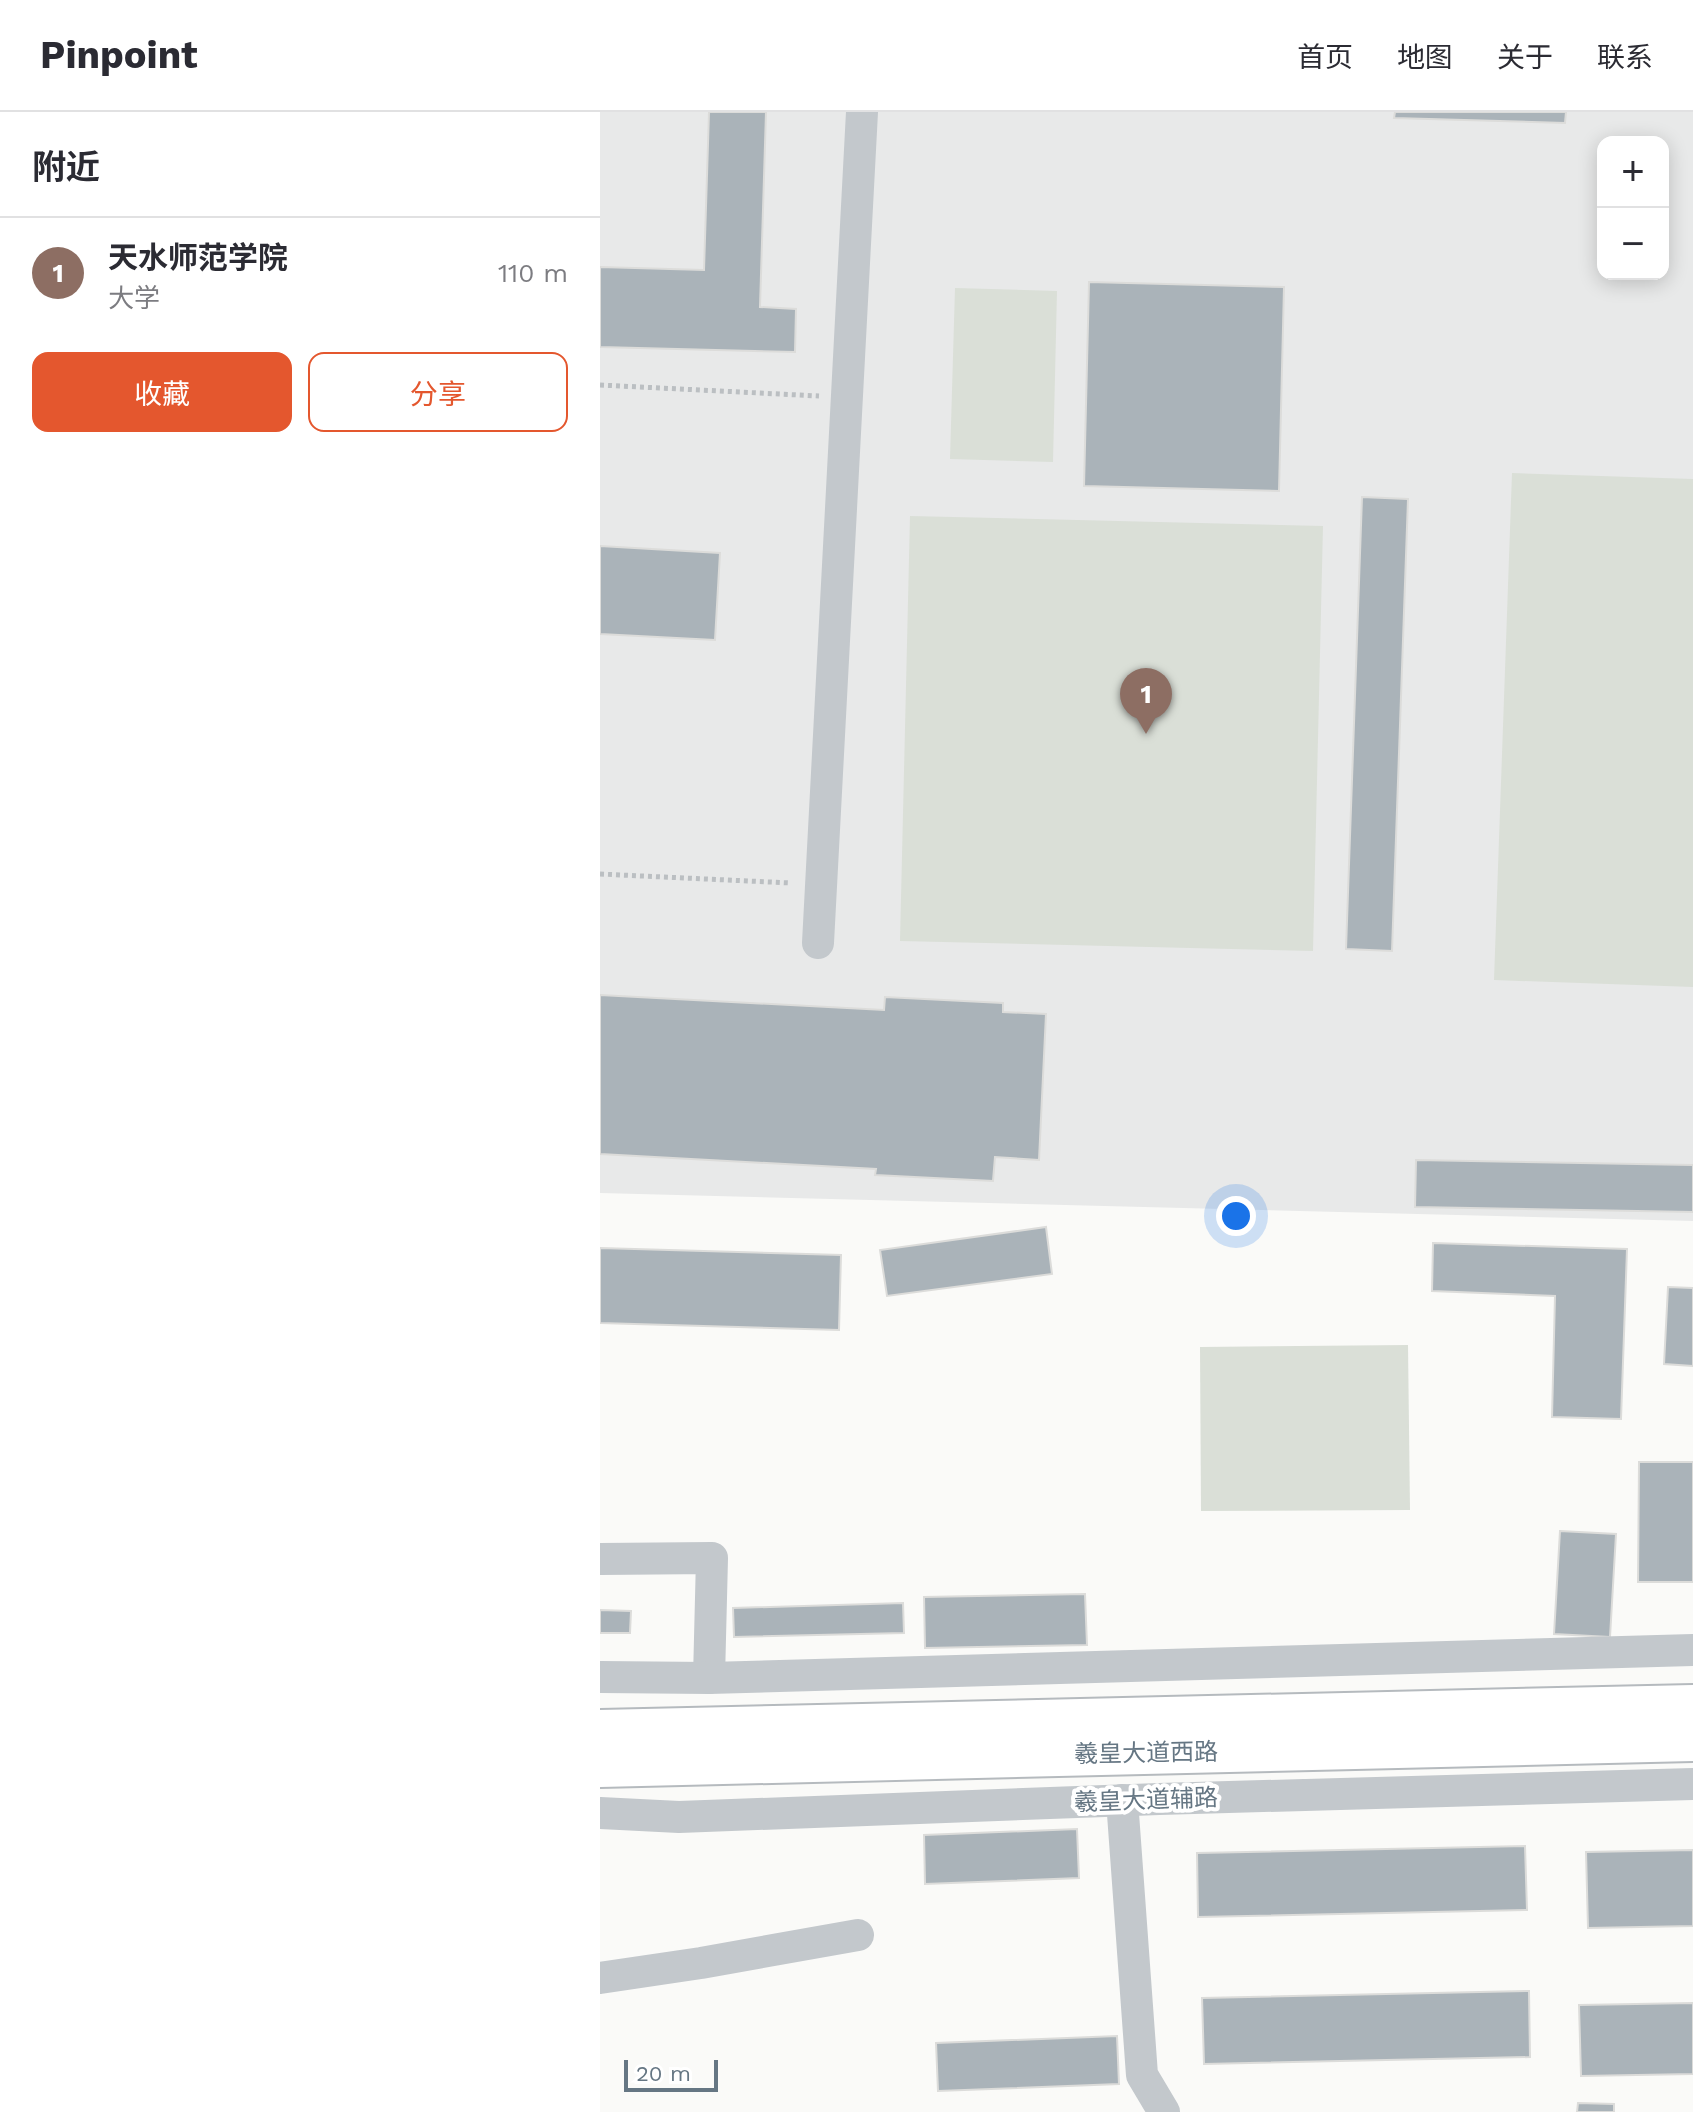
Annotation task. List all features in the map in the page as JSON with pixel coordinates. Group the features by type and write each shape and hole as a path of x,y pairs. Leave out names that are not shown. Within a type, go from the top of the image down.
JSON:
{"main road":[{"name":"羲皇大道西路","path":"600,1731 1693,1706"},
{"name":"羲皇大道西路","path":"600,1766 1693,1740"}],"street":[{"path":"818,943 862,112"},
{"path":"600,1559 712,1558 709,1678"},
{"path":"600,1677 709,1678 1693,1650"},
{"name":"羲皇大道辅路","path":"600,1813 679,1817 1122,1800 1693,1784"},
{"path":"1122,1800 1142,2075 1164,2112"},
{"path":"600,1978 858,1935"}],"path":[{"path":"600,385 847,398"},
{"path":"600,874 821,885"}],"shaded area":[{"path":"600,112 1693,112 1693,1221 600,1193"},
{"path":"955,288 1057,291 1053,462 950,459"},
{"path":"1512,473 1693,479 1693,987 1494,980"},
{"path":"910,516 1323,526 1313,951 900,941"},
{"path":"1408,1345 1410,1510 1201,1511 1200,1347"}],"building":[{"path":"709,112 766,112 760,307 796,309 795,352 600,347 600,267 704,270"},
{"path":"1395,112 1566,112 1565,123 1394,118"},
{"path":"1089,282 1284,287 1279,491 1084,486"},
{"path":"1362,497 1408,499 1392,951 1346,949"},
{"path":"600,546 720,553 715,640 600,634"},
{"path":"600,995 884,1010 885,997 1003,1003 1003,1012 1046,1014 1039,1160 995,1157 993,1181 875,1175 876,1169 600,1154"},
{"path":"1416,1160 1693,1165 1693,1212 1415,1207"},
{"path":"1046,1227 1052,1274 887,1296 880,1250"},
{"path":"1433,1243 1627,1249 1621,1419 1552,1417 1555,1296 1432,1291"},
{"path":"600,1248 841,1255 839,1330 600,1323"},
{"path":"1668,1287 1693,1288 1693,1366 1664,1364"},
{"path":"1639,1462 1693,1462 1693,1582 1638,1582"},
{"path":"1560,1531 1616,1534 1610,1637 1554,1634"},
{"path":"1085,1594 1087,1645 925,1648 924,1597"},
{"path":"903,1603 904,1633 734,1637 733,1608"},
{"path":"600,1610 631,1611 630,1633 600,1633"},
{"path":"1077,1829 1079,1878 925,1884 924,1835"},
{"path":"1525,1846 1527,1910 1198,1917 1197,1853"},
{"path":"1693,1850 1693,1926 1588,1928 1586,1852"},
{"path":"1529,1991 1530,2057 1204,2064 1202,1998"},
{"path":"1693,2003 1693,2074 1581,2076 1579,2005"},
{"path":"1117,2036 1119,2084 938,2091 936,2043"},
{"path":"1578,2103 1614,2104 1614,2112 1577,2112"}],"place":[{"name":"天水师范学院","path":"1146,734"}]}
